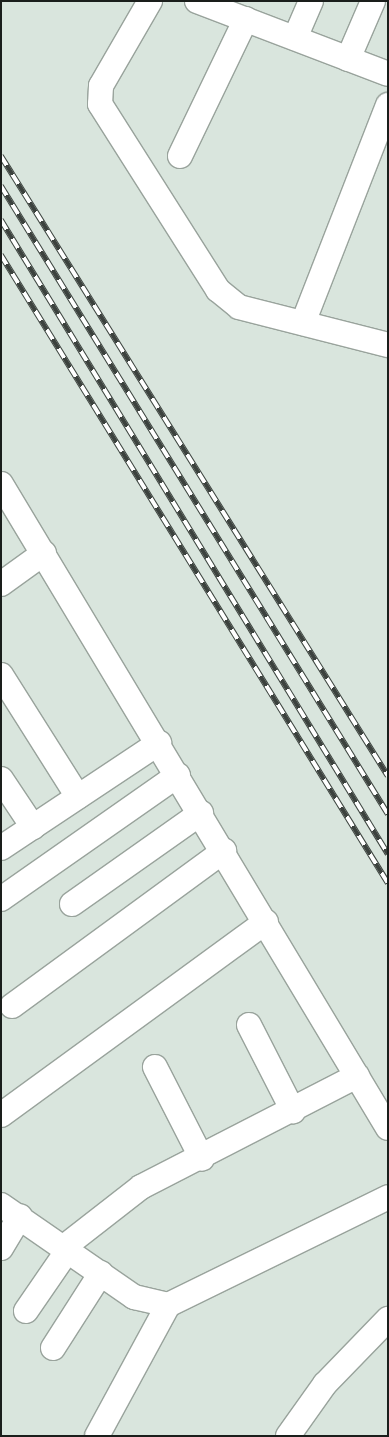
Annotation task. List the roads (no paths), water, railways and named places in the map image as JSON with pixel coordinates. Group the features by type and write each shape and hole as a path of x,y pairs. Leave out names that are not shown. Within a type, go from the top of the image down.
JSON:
{"street":[{"path":"150,1 101,86 100,104 227,301 303,323 386,340"},
{"path":"197,1 237,11 295,38 388,74"},
{"path":"295,38 311,1"},
{"path":"348,59 373,1"},
{"path":"180,156 237,11"},
{"path":"303,323 388,105"},
{"path":"1,484 224,851 388,1128"},
{"path":"1,584 44,553"},
{"path":"1,675 78,797"},
{"path":"1,848 159,743"},
{"path":"1,899 178,775"},
{"path":"1,779 33,827"},
{"path":"72,904 201,813"},
{"path":"12,1006 224,851"},
{"path":"1,1115 266,922"},
{"path":"249,1025 293,1111"},
{"path":"155,1066 202,1159"},
{"path":"26,1312 66,1249 141,1188 202,1159 357,1076"},
{"path":"1,1248 10,1211 146,1303 168,1305 388,1197"},
{"path":"53,1348 101,1273"},
{"path":"97,1436 168,1305"},
{"path":"288,1436 325,1384 388,1319"}],"railway":[{"path":"1,156 388,776"},
{"path":"1,186 388,814"},
{"path":"1,220 388,854"},
{"path":"1,255 388,883"}]}
